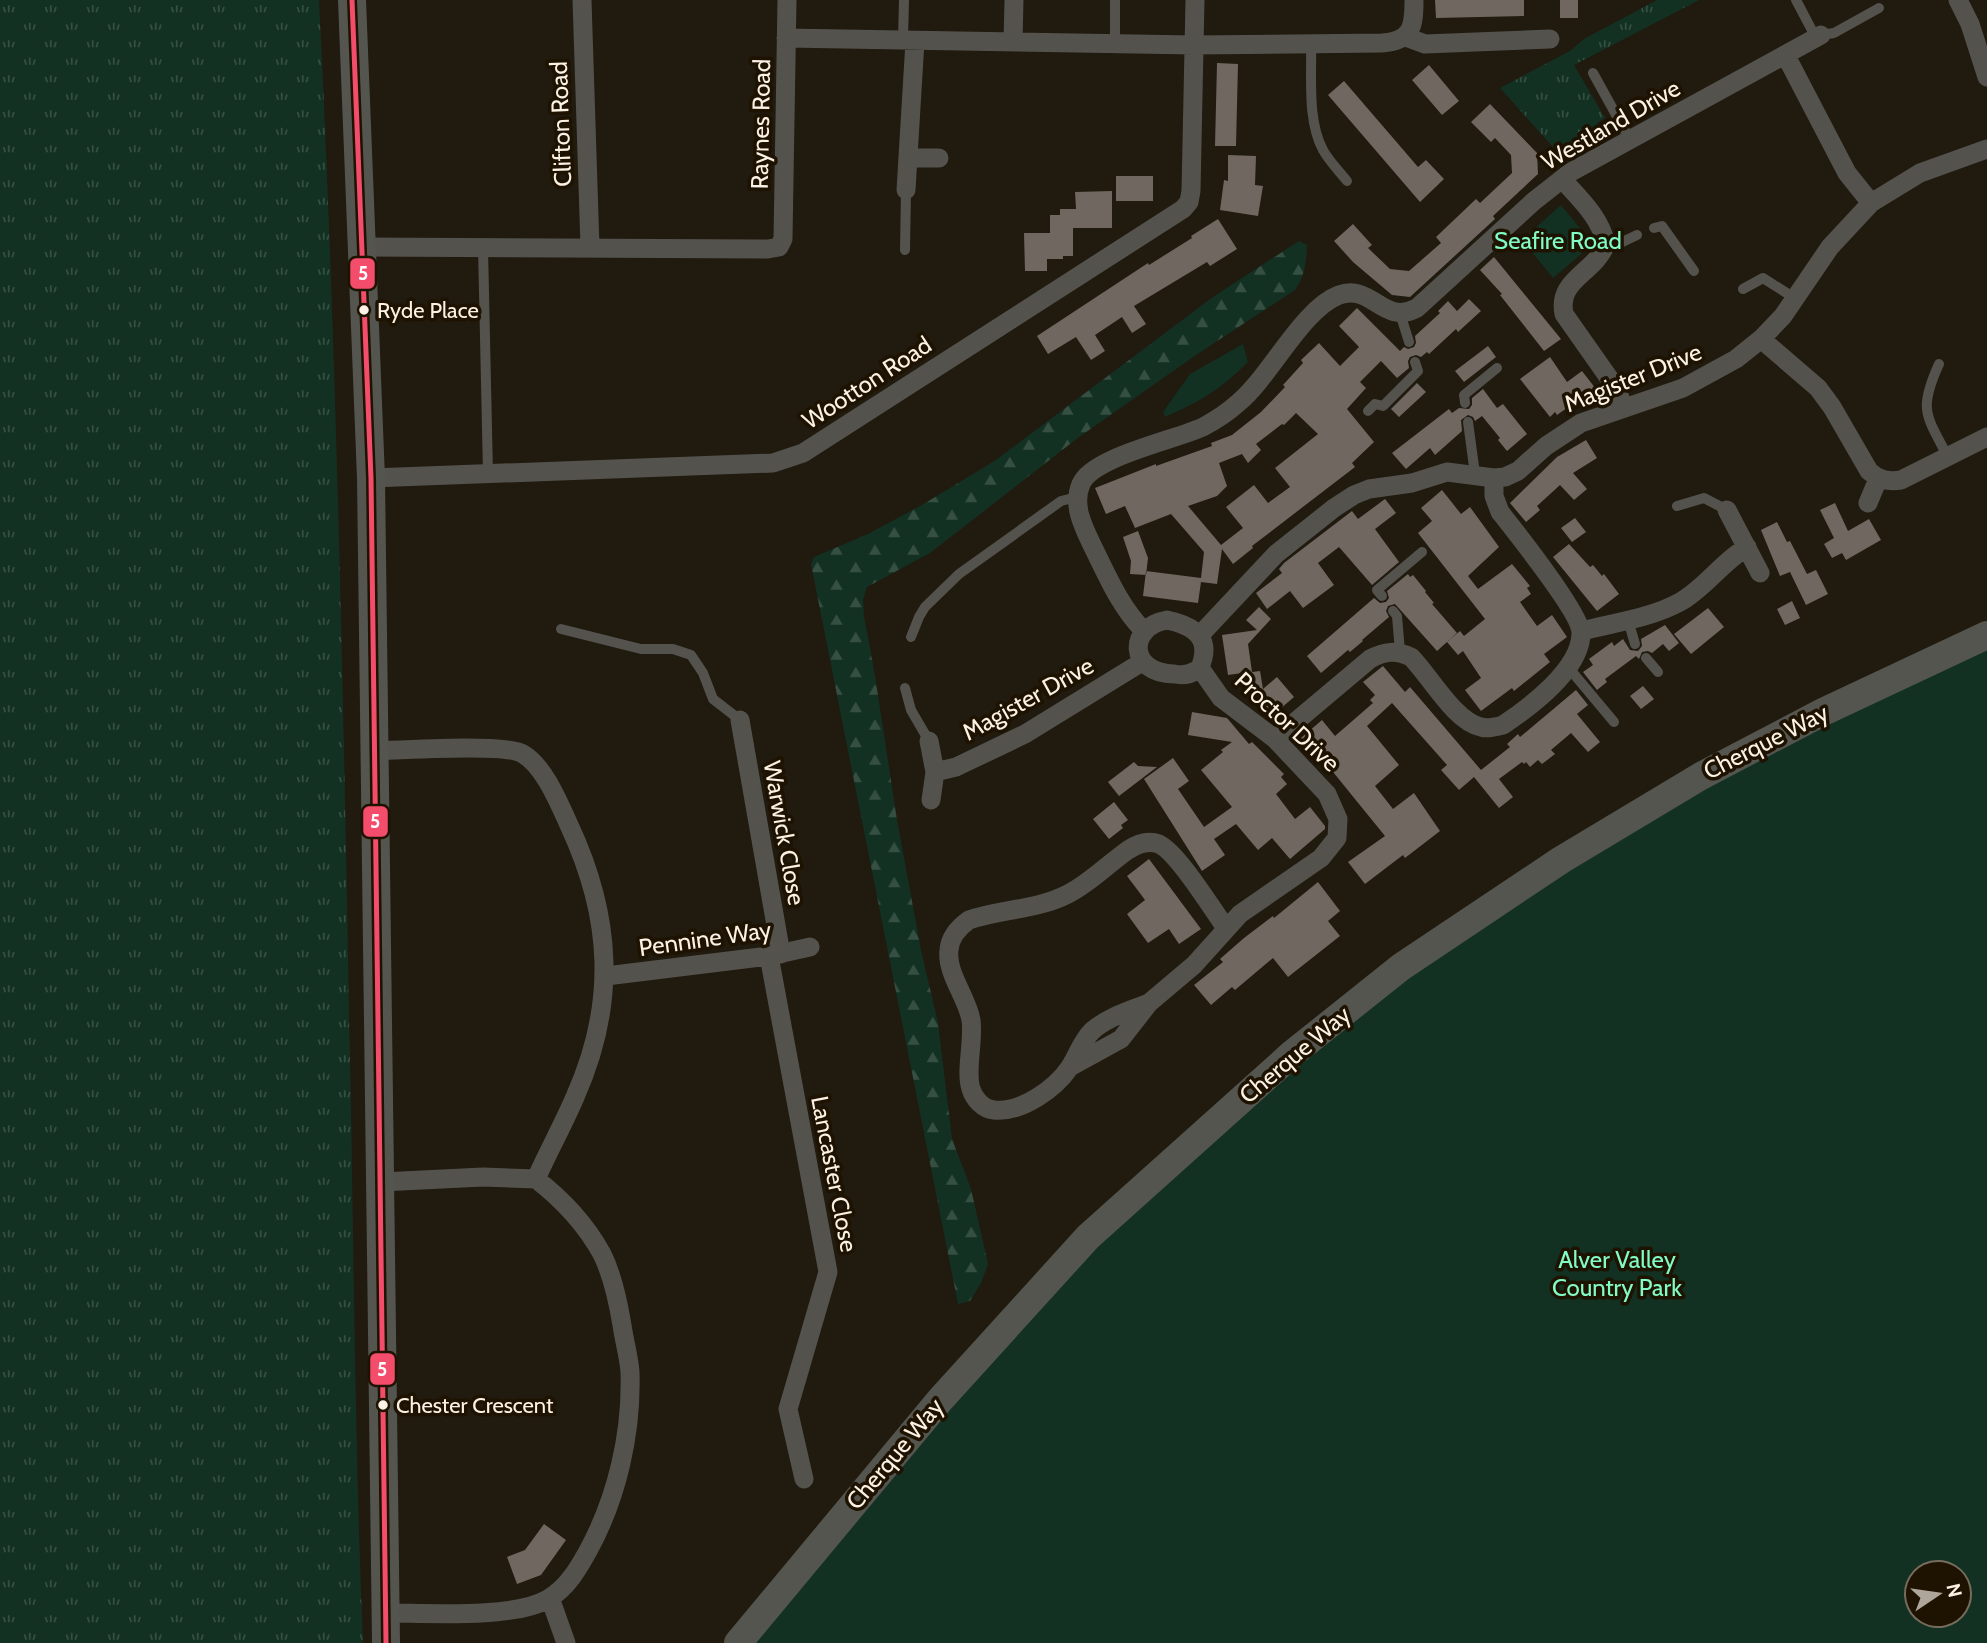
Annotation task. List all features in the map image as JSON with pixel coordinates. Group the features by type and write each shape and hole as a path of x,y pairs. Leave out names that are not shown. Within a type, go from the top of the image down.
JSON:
{"main road":[{"path":"352,0 371,478 386,1643"},
{"name":"Cherque Way","path":"738,1643 940,1400 1088,1237 1292,1054 1401,967 1561,860 1701,775 1823,712 1987,635"}],"street":[{"name":"Clifton Road","path":"582,0 590,247"},
{"name":"Raynes Road","path":"590,247 779,247 783,239 787,0"},
{"path":"1013,42 1014,0"},
{"name":"Wootton Road","path":"371,478 773,463 803,453 1183,209 1189,202 1191,191 1195,0"},
{"path":"786,38 1194,45 1396,42 1406,37 1411,28 1414,0"},
{"path":"1958,0 1970,24 1987,77"},
{"path":"1406,37 1424,44 1550,39"},
{"name":"Westland Drive","path":"1399,313 1417,308 1534,201 1562,179 1819,37"},
{"path":"906,190 909,40"},
{"path":"1786,55 1847,173 1871,203"},
{"name":"Magister Drive","path":"1200,635 1276,554 1354,495 1369,489 1412,484 1447,472 1505,477 1518,471 1555,439 1581,423 1673,392 1710,376 1761,339 1796,299 1830,247 1871,203 1920,173 1987,149"},
{"path":"908,158 939,158"},
{"path":"1562,179 1593,214 1603,231 1606,244 1591,267 1567,289 1562,304 1564,314 1616,388 1624,408"},
{"path":"361,247 590,247"},
{"path":"1144,631 1130,617 1083,524 1077,497 1081,482 1101,464 1178,437 1224,415 1244,398 1301,327 1326,302 1337,296 1349,292 1358,293 1391,312 1399,313"},
{"path":"1761,339 1818,388 1869,471 1878,479 1889,482 1901,480 1987,437"},
{"path":"1275,739 1370,660 1389,651 1401,652 1411,657 1458,713 1479,727 1492,728 1511,720 1569,667 1578,649 1581,631 1567,603 1500,512 1484,476"},
{"path":"1868,503 1878,479"},
{"path":"1727,510 1760,573"},
{"path":"1581,631 1628,620 1680,602 1698,589 1732,556 1747,547"},
{"path":"1167,620 1185,625 1200,635 1205,650 1200,668 1189,674 1168,674 1151,670 1142,662 1139,645 1144,631 1156,622 1167,620"},
{"name":"Magister Drive","path":"935,772 957,767 1025,734 1142,662"},
{"name":"Proctor Drive","path":"1200,668 1221,698 1275,739 1327,794 1338,819 1337,838 1321,858 1257,901 1226,928 1194,965 1149,1003 1103,1022 1081,1044 1070,1067 1057,1082 1024,1104 997,1110 988,1109 977,1100 971,1088 971,1020 951,967 948,951 960,926 980,916 1057,900 1085,884 1130,849 1140,843 1150,842 1159,844 1176,858 1226,928"},
{"name":"Warwick Close","path":"740,720 775,955"},
{"name":"Magister Drive","path":"929,741 935,772 931,800"},
{"path":"375,751 497,748 523,753 541,773 578,845 597,903 606,976 600,1022 576,1097 536,1179"},
{"name":"Pennine Way","path":"606,976 775,955 810,947"},
{"name":"Lancaster Close","path":"775,955 828,1272 788,1409 804,1479"},
{"path":"381,1182 483,1177 536,1179 562,1199 582,1223 603,1256 617,1297 630,1371 627,1432 617,1481 603,1524 572,1578 550,1598 531,1607 386,1613"},
{"path":"550,1598 566,1643"}],"lane":[{"path":"904,0 909,40"},
{"path":"1115,0 1115,43"},
{"path":"1796,0 1819,37 1834,33 1879,8"},
{"path":"1311,45 1312,110 1315,128 1322,150 1347,181"},
{"path":"1593,73 1630,140"},
{"path":"905,250 906,190"},
{"path":"1654,228 1662,226 1694,271"},
{"path":"1606,244 1616,245 1637,235"},
{"path":"483,247 488,474"},
{"path":"1743,289 1763,278 1796,299"},
{"path":"1399,313 1409,342"},
{"path":"1368,411 1376,404 1382,406 1418,370 1415,362"},
{"path":"1939,364 1926,393 1928,418 1948,457"},
{"path":"1465,403 1464,395 1497,368"},
{"path":"1468,422 1484,476"},
{"path":"911,637 925,607 959,574 1061,501 1077,497"},
{"path":"1677,506 1704,498 1727,510"},
{"path":"1382,596 1377,590 1422,552"},
{"path":"1393,611 1397,616 1401,652"},
{"path":"1628,620 1635,644"},
{"path":"561,629 641,649 673,649 691,655 704,673 713,699 740,720"},
{"path":"1646,658 1658,673"},
{"path":"1569,667 1614,722"},
{"name":"Magister Drive","path":"905,688 911,710 929,741"}],"green space":[{"path":"0,0 319,0 338,508 363,1643 0,1643"},
{"path":"1657,0 1699,0 1574,65 1605,118 1597,123 1605,136 1564,159 1500,88"},
{"name":"Seafire Road","path":"1561,205 1593,244 1553,278 1522,240"},
{"path":"1299,241 1307,245 1306,258 1303,274 1295,290 1079,437 930,553 867,587 863,600 864,616 897,820 921,950 938,1023 952,1139 971,1189 988,1264 970,1301 958,1304 811,564 814,557 868,534 996,460 1213,297"},
{"path":"1243,344 1248,362 1238,372 1210,394 1165,417 1163,412 1190,374"},
{"name":"Alver Valley Country Park","path":"1987,633 1987,1643 752,1643 940,1400 1292,1054 1561,860"}],"building":[{"path":"1435,0 1524,0 1524,16 1436,18"},
{"path":"1560,0 1578,0 1578,18 1560,18"},
{"path":"1217,63 1238,64 1236,146 1215,146"},
{"path":"1429,65 1459,101 1442,115 1412,80"},
{"path":"1344,81 1418,167 1426,160 1444,179 1420,202 1328,95"},
{"path":"1490,104 1537,153 1538,174 1493,216 1495,219 1410,297 1392,295 1353,262 1334,241 1353,224 1372,245 1368,248 1390,269 1409,271 1441,243 1436,237 1476,199 1480,203 1512,173 1511,155 1495,138 1491,142 1471,122"},
{"path":"1228,155 1256,156 1255,185 1263,186 1258,216 1220,210 1224,180 1228,181"},
{"path":"1116,176 1153,176 1153,201 1116,201"},
{"path":"1112,191 1112,228 1073,228 1073,256 1047,259 1047,271 1025,271 1024,233 1050,233 1050,215 1060,215 1060,209 1076,209 1075,192"},
{"path":"1218,219 1237,249 1210,266 1207,262 1134,306 1146,324 1132,333 1122,317 1095,335 1105,351 1091,360 1076,337 1048,354 1037,336"},
{"path":"1494,257 1561,339 1544,351 1500,295 1502,294 1480,270"},
{"path":"1469,299 1481,311 1429,354 1427,352 1421,357 1410,357 1409,368 1397,378 1381,361 1360,382 1366,388 1347,409 1374,442 1352,463 1355,467 1252,546 1253,548 1233,564 1222,549 1217,584 1201,582 1198,603 1143,596 1146,571 1201,578 1204,552 1171,514 1135,528 1125,506 1106,514 1095,488 1212,446 1211,443 1232,435 1261,412 1285,387 1283,385 1303,363 1301,360 1319,343 1340,366 1359,347 1339,326 1357,308 1400,351 1404,347 1414,347 1415,336 1440,313 1438,311 1448,301 1457,311","holes":["1296,413 1318,434 1275,468 1290,487 1268,503 1254,485 1226,507 1243,528 1221,545 1188,506 1217,496 1227,486 1219,463 1242,454 1248,463 1261,450 1256,444 1284,425"]},
{"path":"1488,346 1496,357 1464,382 1455,371"},
{"path":"1550,357 1567,382 1582,371 1599,393 1585,404 1581,398 1550,417 1520,379"},
{"path":"1417,383 1426,392 1399,417 1391,409"},
{"path":"1483,389 1497,408 1503,404 1527,434 1507,451 1482,416 1475,421 1468,415 1461,420 1462,431 1435,455 1430,448 1406,469 1392,453 1449,409 1452,413 1459,408 1469,409 1472,398"},
{"path":"1586,440 1597,458 1573,473 1587,489 1574,500 1560,485 1537,506 1540,510 1526,522 1510,503 1557,457"},
{"path":"1442,490 1461,514 1470,507 1499,547 1468,576 1478,589 1512,564 1530,586 1527,588 1531,594 1520,602 1537,626 1552,615 1567,637 1544,654 1550,662 1514,691 1512,688 1481,711 1465,690 1481,678 1463,651 1458,655 1447,642 1437,651 1395,604 1388,606 1386,611 1389,617 1350,652 1348,650 1321,673 1307,656 1374,598 1380,603 1386,602 1389,598 1387,591 1408,574 1410,577 1413,575 1434,603 1432,604 1457,633 1448,641 1460,631 1464,636 1485,619 1418,533 1432,521 1421,508"},
{"path":"1385,499 1396,513 1375,529 1399,562 1372,585 1339,547 1318,563 1334,585 1303,608 1290,591 1267,609 1256,593 1282,573 1279,569 1284,563 1352,511 1358,519"},
{"path":"1835,503 1848,531 1869,519 1881,540 1846,560 1842,553 1832,558 1824,544 1834,538 1820,510"},
{"path":"1575,518 1586,532 1572,542 1561,528"},
{"path":"1777,522 1807,574 1816,570 1828,594 1806,605 1790,572 1780,576 1761,530"},
{"path":"1138,531 1148,558 1146,575 1130,574 1131,561 1123,537"},
{"path":"1569,544 1590,567 1593,565 1602,576 1604,574 1619,594 1597,611 1553,557"},
{"path":"1792,601 1800,618 1785,625 1777,609"},
{"path":"1259,607 1271,619 1248,644 1252,672 1260,671 1263,689 1277,677 1294,697 1273,715 1251,690 1245,691 1242,673 1228,675 1222,635 1257,630 1246,620"},
{"path":"1708,608 1724,627 1691,654 1674,634"},
{"path":"1665,625 1679,643 1669,651 1663,644 1652,653 1642,652 1639,659 1636,656 1605,679 1607,682 1597,690 1583,672 1593,665 1589,659 1612,642 1614,646 1623,639 1630,650 1638,651 1642,646 1641,639"},
{"path":"1383,666 1405,692 1410,687 1481,770 1510,747 1507,744 1518,734 1520,737 1576,690 1588,705 1577,714 1600,742 1588,752 1571,733 1551,750 1555,754 1542,764 1538,760 1530,767 1526,762 1522,762 1499,779 1513,797 1499,808 1474,777 1459,790 1441,770 1447,765 1392,703 1367,726 1399,765 1375,786 1393,809 1414,793 1440,831 1365,884 1348,862 1385,836 1316,751 1313,753 1301,738 1322,720 1335,736 1373,703 1370,700 1375,695 1363,682"},
{"path":"1643,686 1654,699 1641,709 1630,696"},
{"path":"1192,712 1227,718 1249,744 1252,742 1284,774 1281,777 1287,784 1276,794 1295,819 1310,807 1325,829 1290,859 1272,838 1258,850 1236,824 1214,839 1225,855 1202,871 1144,779 1173,758 1189,781 1178,789 1204,827 1232,807 1201,770 1232,742 1188,735"},
{"path":"1134,762 1138,766 1157,767 1119,796 1108,782"},
{"path":"1114,802 1128,820 1121,825 1123,828 1109,839 1093,819"},
{"path":"1149,859 1201,929 1179,944 1169,929 1148,943 1127,914 1145,900 1127,876"},
{"path":"1318,882 1340,911 1328,921 1340,936 1288,977 1273,958 1235,990 1232,987 1211,1005 1194,985 1223,962 1220,959 1244,938 1273,916 1274,918"},
{"path":"544,1524 566,1540 541,1575 517,1584 507,1557 525,1550"}],"transit line":[{"name":"5","path":"352,0 371,478 386,1643"}],"place":[{"name":"Ryde Place","path":"364,310"},
{"name":"Chester Crescent","path":"383,1405"}]}
